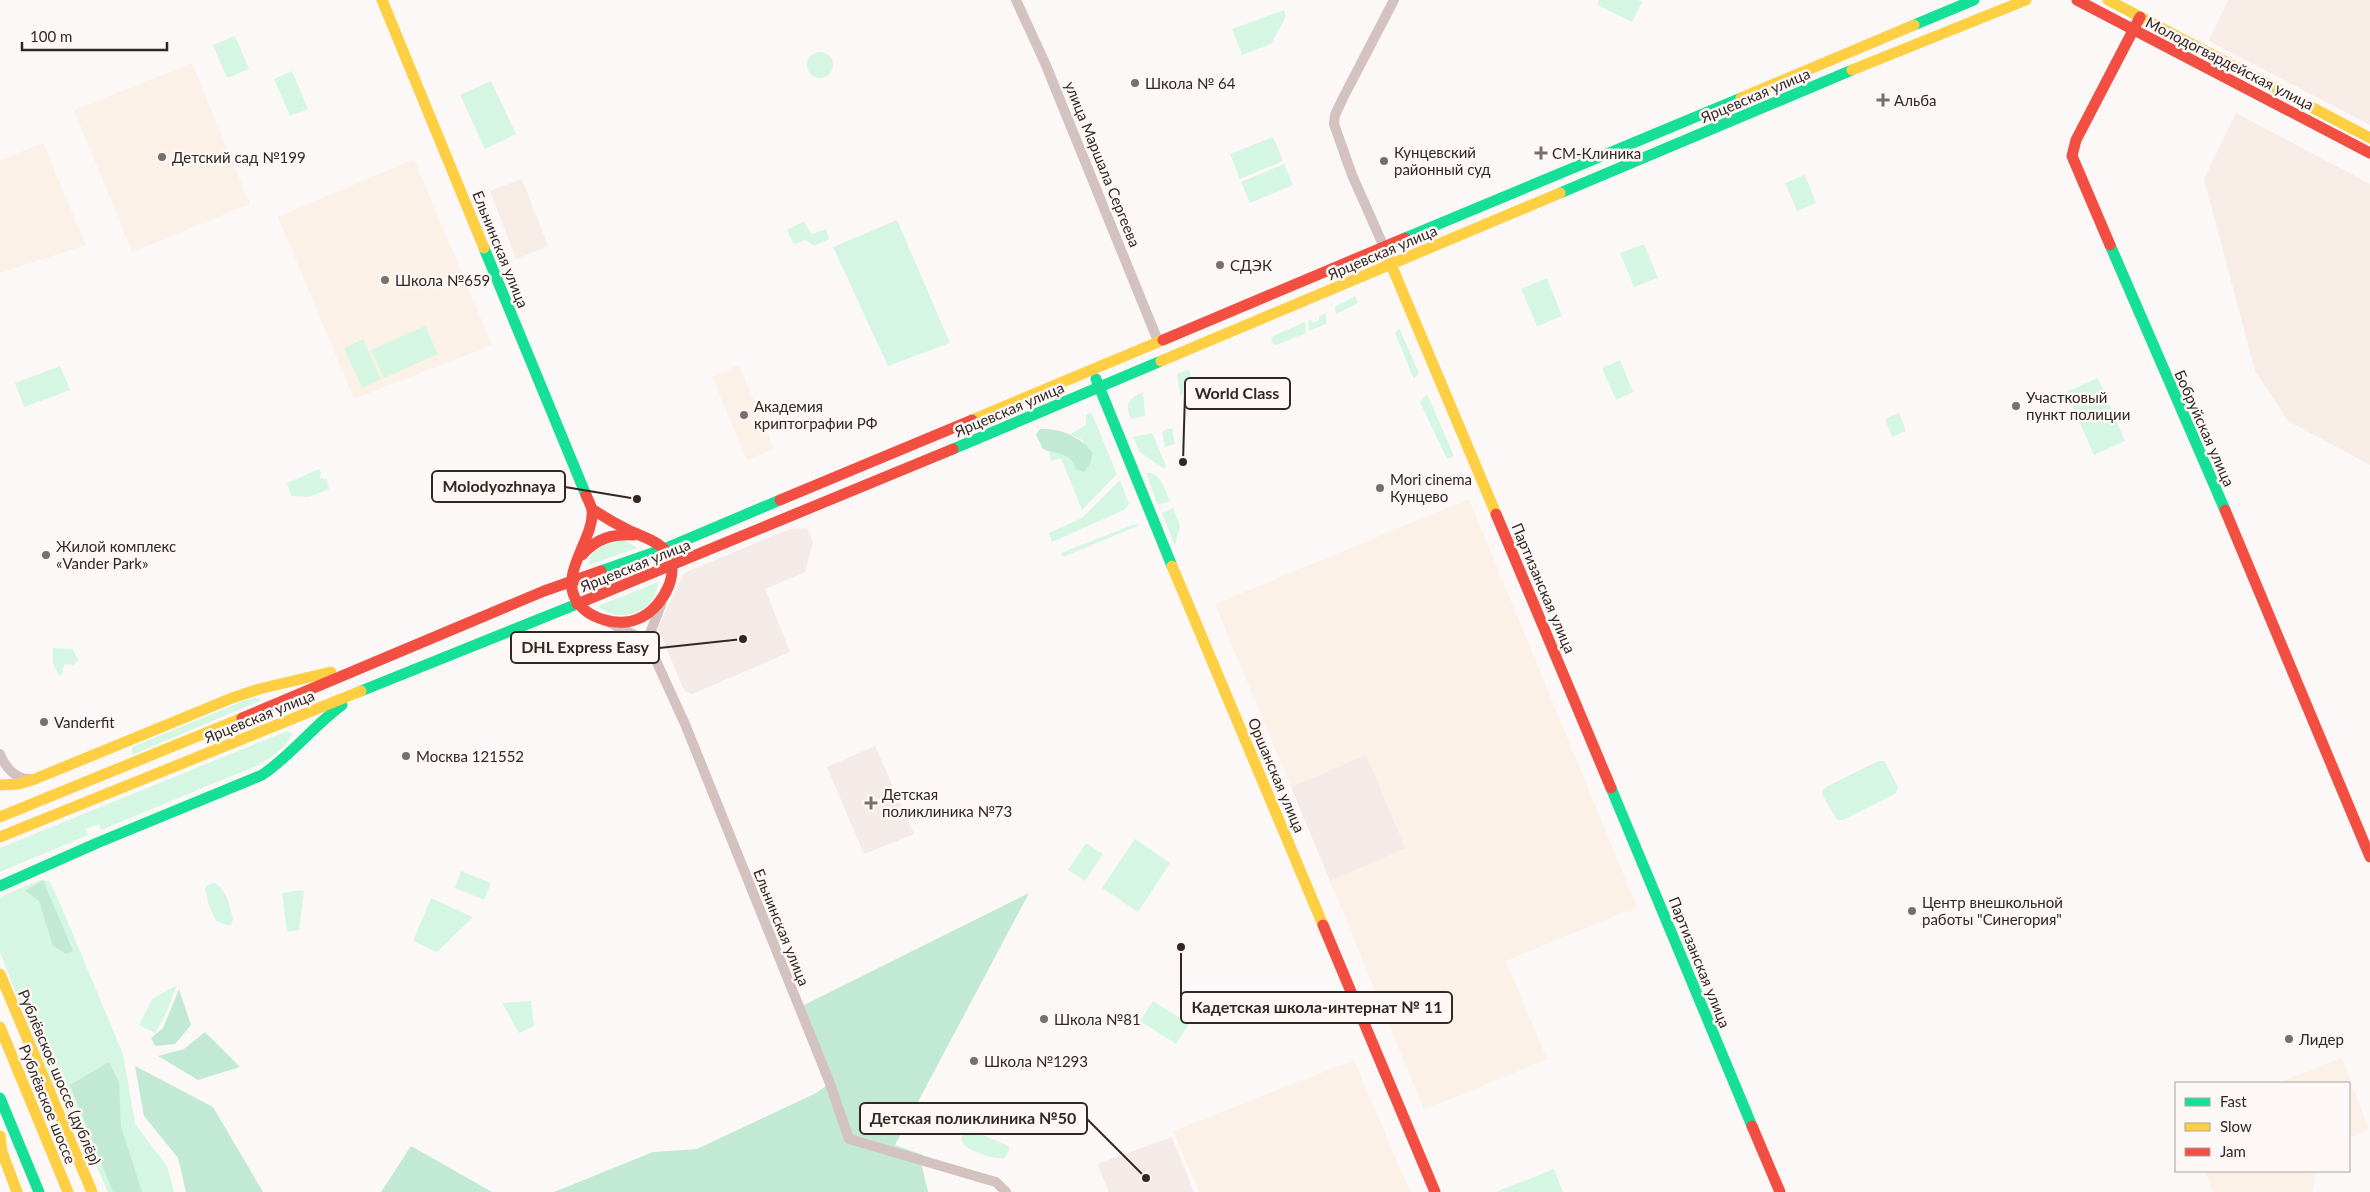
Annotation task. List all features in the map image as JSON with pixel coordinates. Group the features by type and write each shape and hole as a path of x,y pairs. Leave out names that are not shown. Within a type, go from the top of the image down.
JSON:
{"main road":[{"name":"Ельнинская улица","path":"382,0 592,509"},
{"path":"1937,15 1953,0"},
{"name":"Ярцевская улица","path":"0,817 572,580 664,549 1974,0"},
{"name":"Ярцевская улица","path":"0,837 672,566 1904,48 2026,0"},
{"name":"Молодогвардейская улица","path":"2077,0 2370,153"},
{"name":"Молодогвардейская улица","path":"2108,0 2370,138"},
{"name":"Бобруйская улица","path":"2140,17 2076,140 2072,156 2110,248 2241,548 2370,857"},
{"name":"Партизанская улица","path":"1384,247 1583,718 1780,1192"},
{"name":"Оршанская улица","path":"1092,370 1435,1192"},
{"path":"592,509 638,535 664,549 672,566 664,595 651,610 640,618 628,621 604,620 591,614 578,604 572,592 572,580 590,526 592,509"},
{"path":"579,558 592,544 602,538 622,534 638,535"},
{"path":"461,625 468,628 474,634 474,643 470,648"},
{"path":"0,785 19,784 35,779 232,698 259,689 288,684 379,660"},
{"path":"1,885 97,842 262,775 282,761 315,725 330,713 373,686"},
{"name":"Рублёвское шоссе (дублёр)","path":"0,974 92,1192"},
{"name":"Рублёвское шоссе","path":"0,1027 68,1192"},
{"path":"0,1098 39,1192"},
{"path":"0,1136 2,1152 17,1192"}],"street":[{"name":"улица Маршала Сергеева","path":"1016,0 1049,72 1158,341"},
{"name":"Партизанская улица","path":"1384,247 1352,175 1334,124 1335,115 1343,98 1394,0"},
{"path":"604,620 616,628 647,641 664,595"},
{"name":"Ельнинская улица","path":"647,641 685,724 829,1081 849,1139 996,1182 1006,1192"},
{"path":"1,761 18,777 27,780 35,779"}],"shaded area":[{"path":"2228,0 2370,0 2370,125 2209,41"},
{"name":"Детский сад №199","path":"192,63 250,204 132,252 74,110"},
{"path":"2236,113 2370,184 2370,465 2288,421 2255,371 2204,179"},
{"path":"43,143 86,245 0,273 0,160"},
{"name":"Школа №659","path":"414,159 492,345 354,399 278,217"},
{"path":"522,179 548,246 516,259 490,191"},
{"name":"Академия криптографии РФ","path":"739,365 774,449 747,460 712,377"},
{"path":"1469,499 1637,907 1506,961 1547,1059 1424,1110 1330,881 1406,848 1366,755 1291,787 1215,604"},
{"path":"807,528 813,542 805,572 765,589 790,652 692,694 686,692 658,628 684,573 790,529"},
{"name":"Детская поликлиника №73","path":"875,746 914,834 864,854 827,767"},
{"path":"1366,755 1406,849 1330,881 1291,787"},
{"path":"2342,1058 2369,1130 2350,1138 2350,1082 2280,1082"},
{"path":"1354,1060 1410,1192 1199,1192 1173,1131"},
{"path":"1172,1137 1194,1192 1109,1192 1097,1164"},
{"path":"2205,1172 2316,1172 2312,1192 2213,1192"}],"green space":[{"path":"1599,0 1639,0 1642,2 1632,22 1597,5"},
{"path":"1284,10 1286,16 1271,44 1242,55 1232,29"},
{"path":"235,36 249,69 227,78 213,45"},
{"path":"820,52 829,56 833,65 829,74 820,78 811,74 807,65 811,56"},
{"path":"292,71 308,109 290,116 274,79"},
{"path":"491,81 516,134 485,149 460,95"},
{"path":"1273,137 1283,161 1240,179 1230,154"},
{"path":"1284,164 1293,185 1250,203 1241,182"},
{"path":"1805,175 1816,203 1797,211 1785,183"},
{"path":"897,220 950,343 888,366 833,247"},
{"path":"804,221 811,234 826,229 829,239 814,246 806,240 794,244 787,230"},
{"path":"1644,244 1658,278 1634,287 1620,253"},
{"path":"1547,278 1562,316 1537,326 1521,289"},
{"path":"1355,296 1358,303 1336,314 1335,307"},
{"path":"1326,313 1326,324 1309,331 1308,321 1311,320 1313,323 1319,320 1319,316"},
{"path":"1305,322 1306,333 1276,345 1271,342 1273,336"},
{"path":"425,326 438,354 384,378 371,350"},
{"path":"1399,328 1419,373 1414,379 1395,333"},
{"path":"363,339 381,379 362,388 344,348"},
{"path":"1620,360 1633,392 1616,400 1602,368"},
{"path":"60,366 70,390 24,407 15,383"},
{"path":"1189,369 1191,379 1188,392 1180,395 1177,374"},
{"path":"2098,378 2125,441 2094,455 2066,392"},
{"path":"1143,392 1145,416 1131,419 1128,409 1129,402"},
{"path":"1427,394 1454,456 1447,459 1420,402"},
{"path":"1899,413 1906,431 1892,437 1885,419"},
{"path":"1092,414 1117,474 1082,510 1061,458 1051,461 1049,451 1063,453 1073,461 1084,441 1070,434 1086,425 1086,415"},
{"path":"1172,428 1175,444 1165,447 1162,431"},
{"path":"1040,429 1056,430 1070,434 1088,447 1093,453 1090,464 1084,472 1076,469 1067,457 1043,449 1036,435"},
{"path":"1152,433 1166,466 1164,469 1140,452 1133,437"},
{"path":"319,469 321,472 320,478 327,479 329,489 309,497 291,496 287,483"},
{"path":"1146,473 1151,473 1158,478 1170,501 1158,505"},
{"path":"1120,480 1129,504 1124,510 1052,542 1049,533 1082,518"},
{"path":"1173,508 1180,526 1175,546 1162,513"},
{"path":"1135,524 1140,525 1063,557 1061,553"},
{"path":"625,540 637,548 589,565 593,553 601,546"},
{"path":"658,582 656,592 651,601 636,613 617,615 607,612 598,606"},
{"path":"53,648 73,649 78,661 73,665 65,664 63,673 59,676 53,663"},
{"path":"253,697 262,700 132,755 132,747"},
{"path":"287,731 292,734 282,749 256,766 101,830 99,824 86,829 88,835 0,872 0,848"},
{"path":"1878,761 1884,761 1897,785 1898,788 1895,794 1843,820 1837,820 1822,792 1826,787"},
{"path":"1135,839 1170,863 1138,912 1102,888"},
{"path":"1086,843 1103,854 1085,881 1068,870"},
{"path":"461,871 491,883 484,900 455,888"},
{"path":"40,880 49,881 56,894 123,1054 135,1124 167,1166 174,1192 108,1192 62,1088 53,1091 0,952 0,897"},
{"path":"43,880 73,951 67,954 53,946 39,901 25,891"},
{"path":"214,883 222,889 227,898 233,920 230,926 216,921 209,906 205,889 207,885"},
{"path":"304,891 299,930 287,932 282,893"},
{"path":"1029,893 895,1145 923,1155 921,1162 928,1192 554,1192 653,1152 697,1149 816,1093 832,1082 802,1006"},
{"path":"431,898 473,917 437,952 413,941"},
{"path":"177,985 166,1013 155,1033 139,1025 152,999"},
{"path":"179,989 191,1025 175,1044 155,1046 151,1038 163,1028"},
{"path":"531,1001 534,1026 519,1033 502,1003"},
{"path":"1153,1001 1189,1024 1176,1044 1140,1021"},
{"path":"205,1032 240,1067 198,1080 158,1056 184,1049"},
{"path":"109,1062 119,1082 121,1126 142,1192 113,1192 70,1085"},
{"path":"135,1066 213,1107 263,1192 186,1192 178,1158 144,1116"},
{"path":"970,1130 1007,1145 1010,1148 1005,1158 987,1156 968,1148 961,1140 962,1135"},
{"path":"411,1146 492,1192 381,1192"},
{"path":"1554,1169 1563,1192 1496,1192"}],"traffic: fast":[{"path":"1914,25 1974,0"},
{"path":"1560,193 1852,70"},
{"path":"1405,238 1741,98"},
{"path":"2110,245 2225,510"},
{"path":"484,248 586,495"},
{"path":"953,449 1161,361"},
{"path":"1096,379 1172,566"},
{"path":"601,571 664,549 780,500"},
{"path":"361,691 577,604"},
{"path":"0,886 97,843 262,775 283,759 321,722 342,705"},
{"path":"1611,788 1752,1126"},
{"path":"0,1098 39,1192"}],"traffic: slow":[{"path":"382,0 484,248"},
{"path":"1852,70 2026,0"},
{"path":"2108,0 2370,138"},
{"path":"1741,98 1914,25"},
{"path":"1161,361 1560,193"},
{"path":"1387,255 1496,514"},
{"path":"972,420 1163,340"},
{"path":"1172,566 1323,925"},
{"path":"0,785 19,784 35,779 232,698 259,689 331,672"},
{"path":"0,837 361,691"},
{"path":"0,817 242,718"},
{"path":"0,974 92,1192"},
{"path":"0,1027 68,1192"},
{"path":"0,1136 2,1152 17,1192"}],"traffic: jam":[{"path":"2077,0 2370,153"},
{"path":"2110,245 2072,156 2076,140 2140,17"},
{"path":"1163,340 1405,238"},
{"path":"780,500 972,420"},
{"path":"577,604 953,449"},
{"path":"586,495 592,510 592,520 572,577 572,588 575,598 587,612 604,620 624,622 642,617 657,605 668,587 672,568 670,558 665,550 648,538 624,528 592,509"},
{"path":"2225,510 2370,857"},
{"path":"1496,514 1611,788"},
{"path":"582,555 587,549 605,538 619,535 634,535"},
{"path":"242,718 544,591 601,571"},
{"path":"1323,925 1435,1192"},
{"path":"1752,1126 1780,1192"}],"place":[{"name":"Школа № 64","path":"1135,83"},
{"name":"Альба","path":"1883,100"},
{"name":"СМ-Клиника","path":"1541,153"},
{"name":"Детский сад №199","path":"162,157"},
{"name":"Кунцевский районный суд","path":"1384,161"},
{"name":"СДЭК","path":"1220,265"},
{"name":"Школа №659","path":"385,280"},
{"name":"Участковый пункт полиции","path":"2016,406"},
{"name":"Академия криптографии РФ","path":"744,415"},
{"name":"World Class","path":"1183,462"},
{"name":"Mori cinema Кунцево","path":"1380,488"},
{"name":"Molodyozhnaya","path":"637,499"},
{"name":"Жилой комплекс «Vander Park»","path":"46,555"},
{"name":"DHL Express Easy","path":"743,639"},
{"name":"Vanderfit","path":"44,722"},
{"name":"Москва 121552","path":"406,756"},
{"name":"Детская поликлиника №73","path":"871,803"},
{"name":"Центр внешкольной работы \"Синегория\"","path":"1912,911"},
{"name":"Кадетская школа-интернат № 11","path":"1181,947"},
{"name":"Школа №81","path":"1044,1019"},
{"name":"Лидер","path":"2289,1039"},
{"name":"Школа №1293","path":"974,1061"},
{"name":"Детская поликлиника №50","path":"1146,1178"}]}
